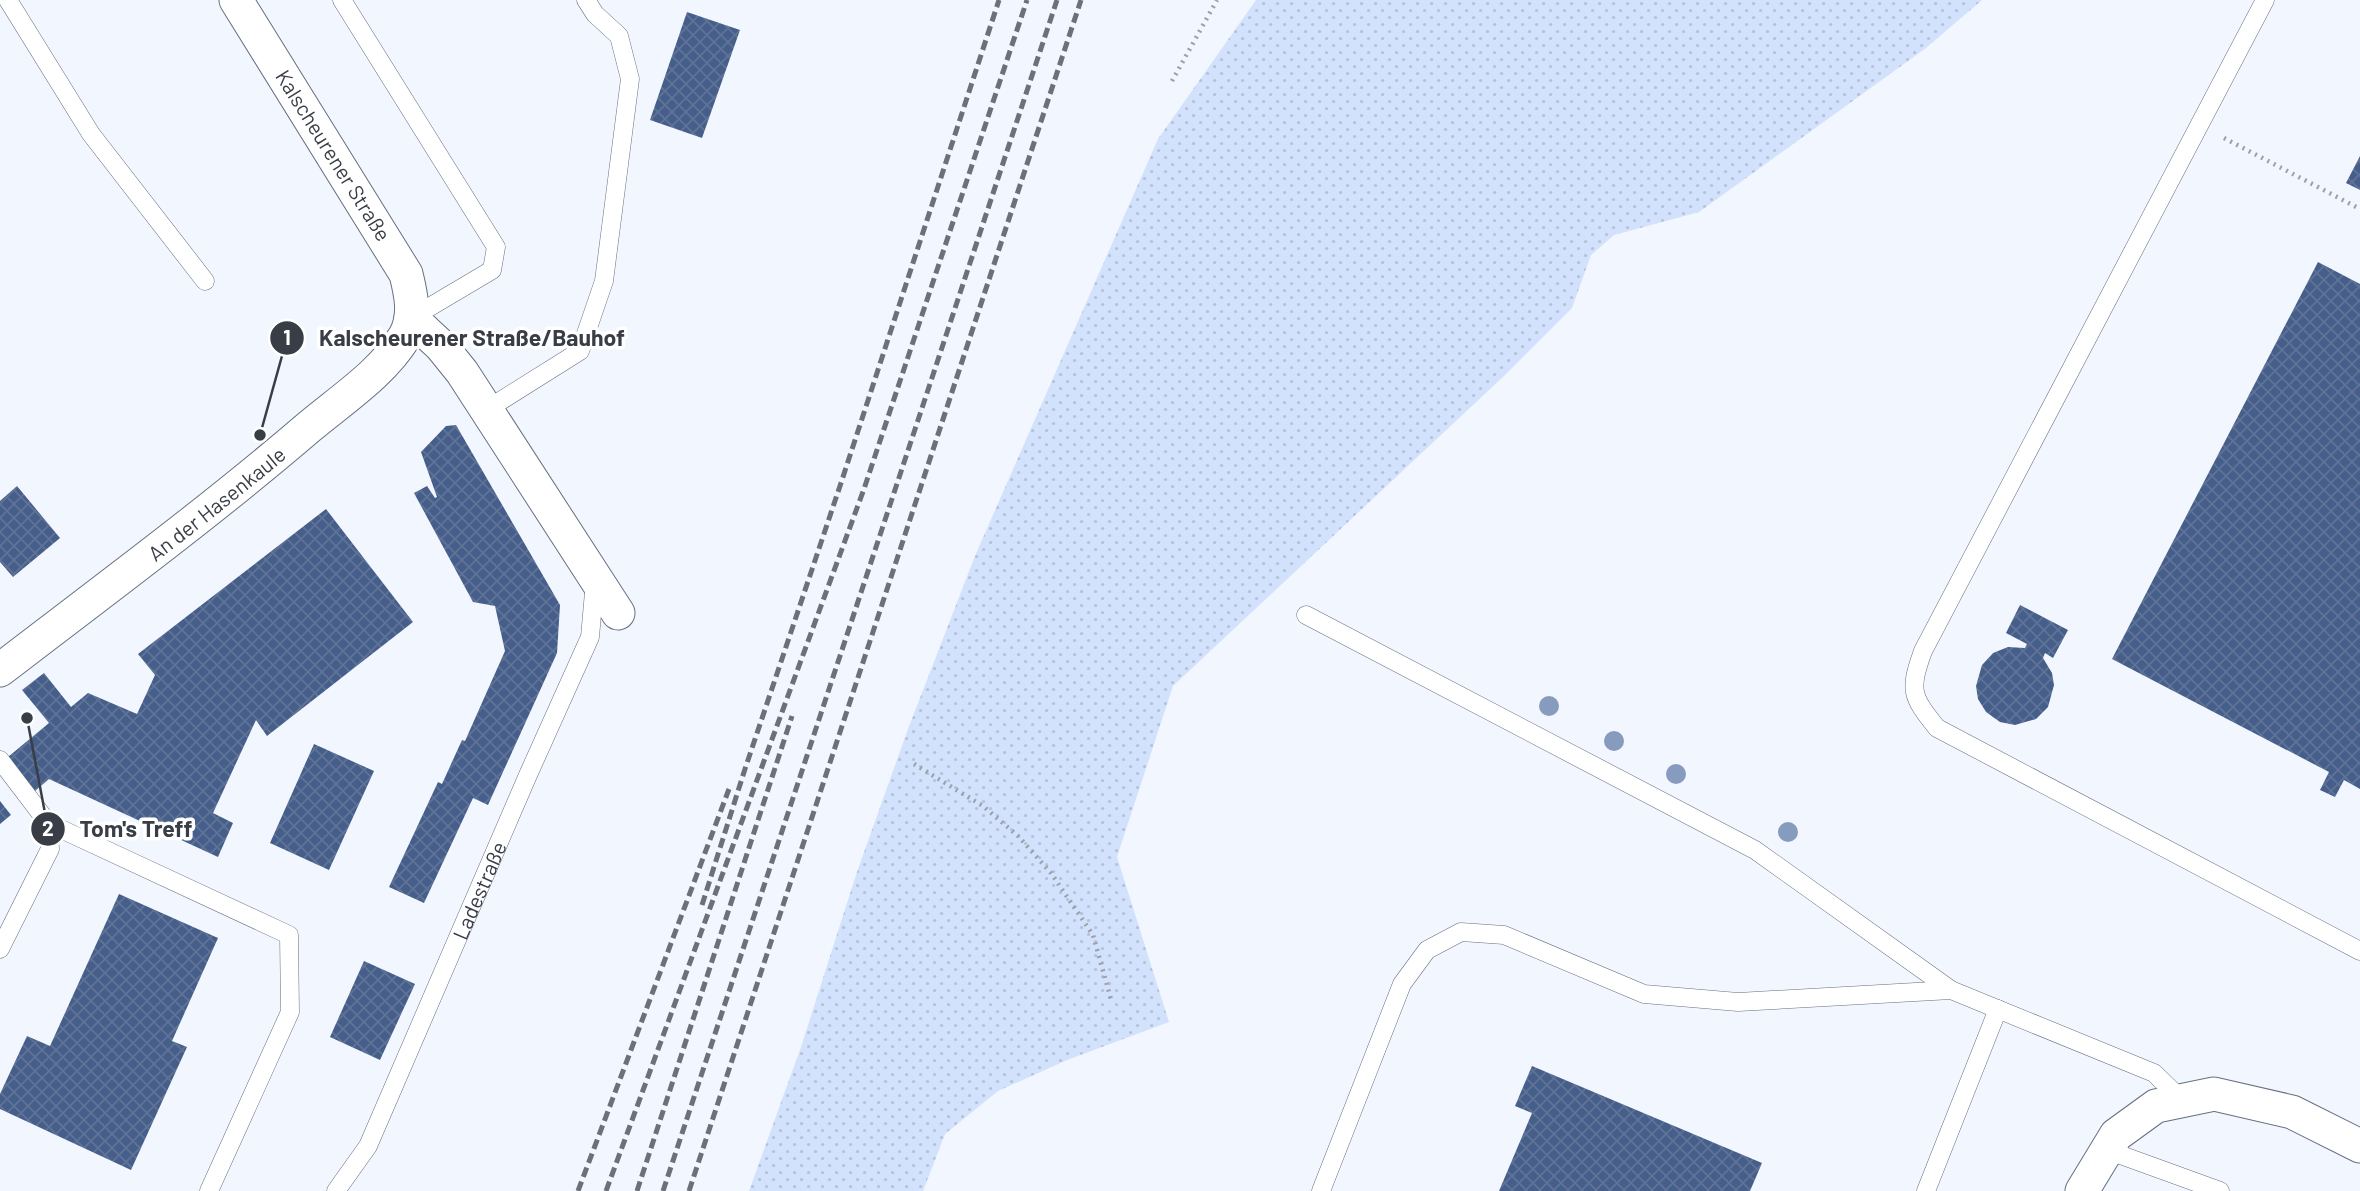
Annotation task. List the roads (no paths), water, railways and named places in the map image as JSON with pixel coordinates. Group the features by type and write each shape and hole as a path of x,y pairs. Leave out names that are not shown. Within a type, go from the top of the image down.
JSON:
{"street":[{"name":"Kalscheurener Straße","path":"236,0 391,246 406,274 412,299 411,318"},
{"path":"411,318 455,363 618,613"},
{"name":"An der Hasenkaule","path":"0,670 255,474 376,370 406,334 411,318"},
{"path":"2081,1191 2116,1135 2156,1106 2214,1094 2292,1112 2360,1146"}],"lane":[{"path":"8,0 92,134 205,281"},
{"path":"342,0 496,247 492,270 411,318"},
{"path":"486,410 580,351 604,281 630,79 619,36 595,14 586,0"},
{"path":"2265,0 1930,639 1913,681 1919,705 1937,728 2360,951"},
{"name":"Ladestraße","path":"336,1191 368,1146 527,775 573,678 590,637 595,577"},
{"path":"1306,615 1755,850 1951,990 2154,1073 2183,1101"},
{"path":"0,760 48,823 289,935 290,1012 209,1191"},
{"path":"0,948 50,849 48,823"},
{"path":"1321,1191 1402,984 1427,950 1461,932 1504,935 1644,994 1738,1002 1951,990"},
{"path":"1926,1191 1998,1009"},
{"path":"2107,1150 2220,1191"}],"railway":[{"path":"702,905 999,0"},
{"path":"606,1191 864,489 1027,0"},
{"path":"663,1191 1057,0"},
{"path":"689,1191 1081,0"},
{"path":"637,1191 792,716"},
{"path":"578,1191 729,789"}],"place":[{"name":"Kalscheurener Straße/Bauhof","path":"260,435"},
{"name":"Tom's Treff","path":"27,718"}]}
